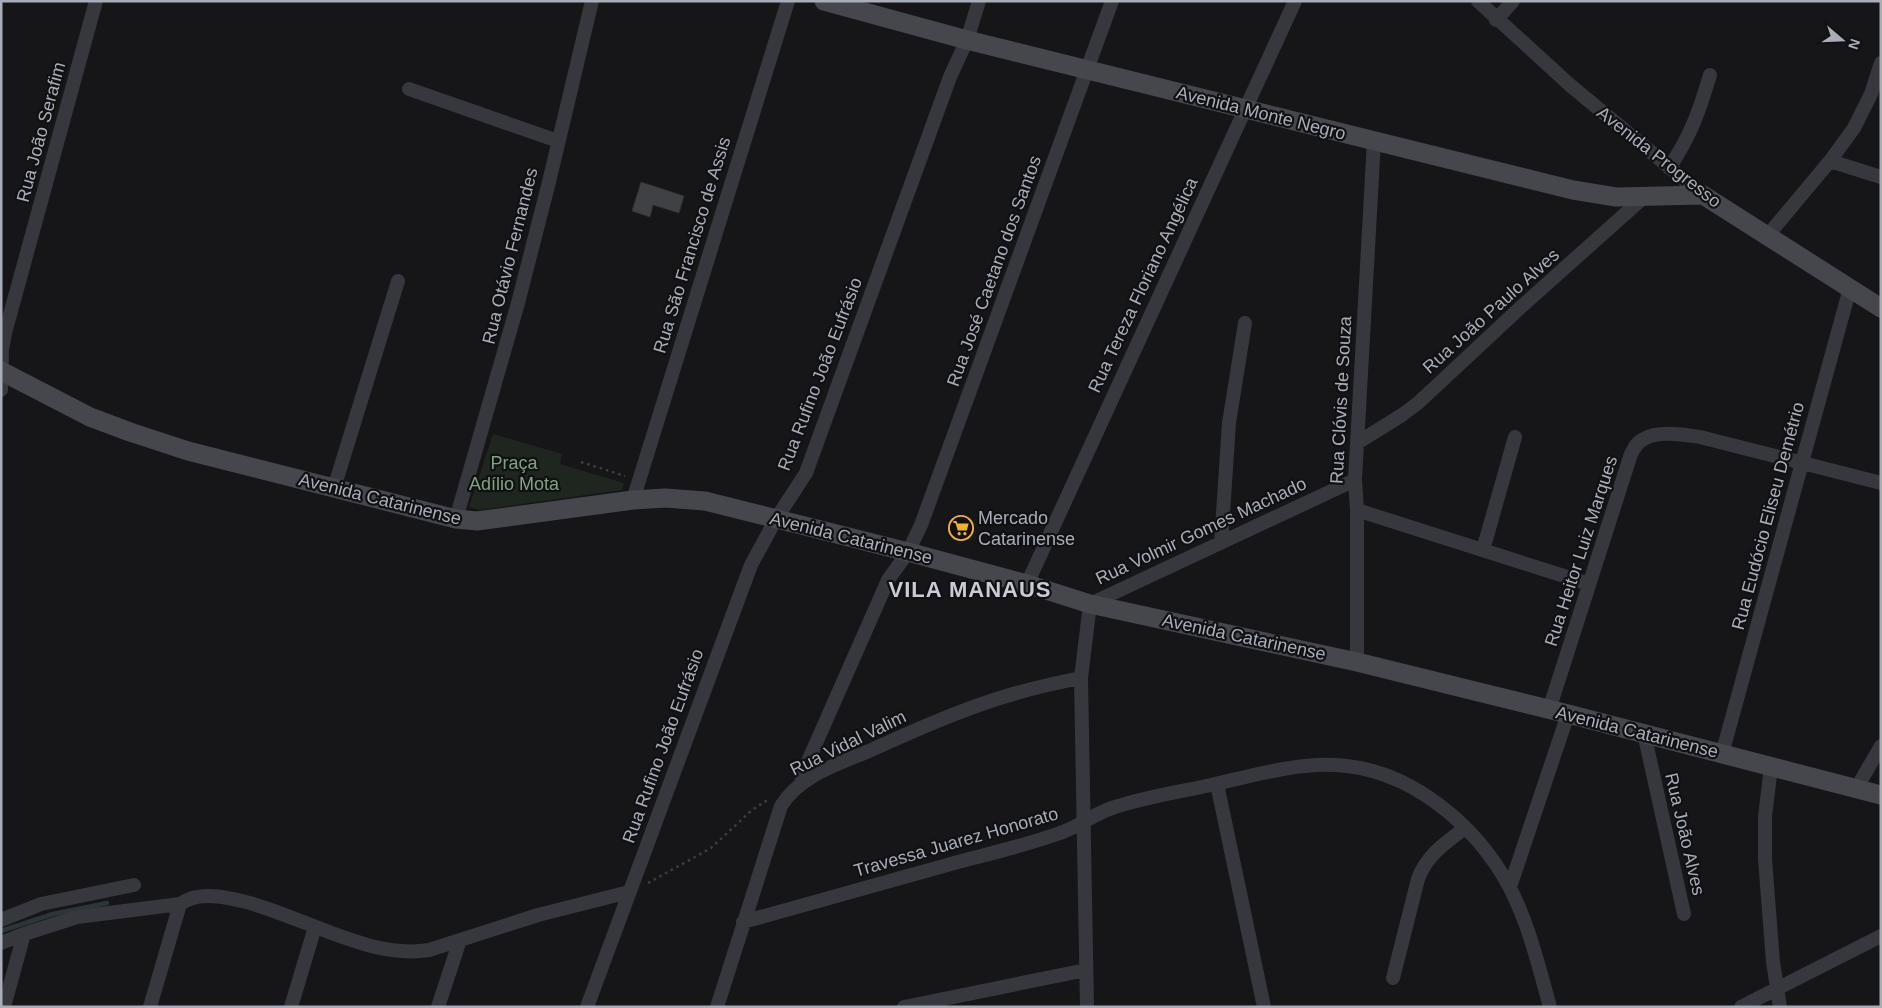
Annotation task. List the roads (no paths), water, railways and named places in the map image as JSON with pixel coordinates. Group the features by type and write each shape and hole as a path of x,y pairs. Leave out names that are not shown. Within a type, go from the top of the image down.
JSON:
{"street":[{"name":"Rua João Serafim","path":"2,377 2,350 5,333 96,1"},
{"name":"Rua Otávio Fernandes","path":"456,519 518,303 592,1"},
{"name":"Rua São Francisco de Assis","path":"633,500 788,1"},
{"name":"Avenida Monte Negro","path":"824,1 843,4 967,40 1244,110 1573,190 1616,197 1702,195"},
{"name":"Rua Rufino João Eufrásio","path":"587,1007 751,565 776,519 806,473 950,77 967,40 979,1"},
{"name":"Rua José Caetano dos Santos","path":"802,783 809,759 888,580 908,552 927,506 1112,1"},
{"name":"Rua Tereza Floriano Angélica","path":"1027,584 1295,1"},
{"name":"Avenida Progresso","path":"1478,1 1496,20 1586,99 1702,195 1881,308"},
{"path":"1496,20 1513,1"},
{"path":"1768,235 1830,161 1849,135 1871,94 1881,63"},
{"path":"1669,168 1684,146 1697,117 1710,75"},
{"path":"410,89 558,141"},
{"name":"Rua Clóvis de Souza","path":"1357,662 1357,510 1355,480 1374,141"},
{"path":"1830,161 1881,177"},
{"name":"Rua João Paulo Alves","path":"1357,442 1418,403 1500,326 1644,197"},
{"path":"334,488 398,281"},
{"name":"Rua Eudócio Eliseu Demétrio","path":"1722,754 1850,288"},
{"path":"1221,543 1229,423 1245,323"},
{"name":"Avenida Catarinense","path":"2,377 130,432 188,451 456,519 482,520 633,500 685,498 732,506 1027,584 1090,604 1357,662 1568,714 1881,795"},
{"name":"Rua Heitor Luiz Marques","path":"1549,710 1631,454 1637,444 1644,438 1658,435 1700,437 1881,483"},
{"path":"1483,550 1515,437"},
{"name":"Rua Volmir Gomes Machado","path":"1090,604 1355,480"},
{"path":"1357,510 1589,584"},
{"path":"1087,1007 1081,678 1090,604"},
{"name":"Rua Vidal Valim","path":"717,1007 780,806 786,796 802,783 848,760 966,710 1003,697 1081,678"},
{"path":"1510,887 1568,714"},
{"name":"Rua João Alves","path":"1644,734 1684,914"},
{"path":"1856,789 1881,746"},
{"name":"Travessa Juarez Honorato","path":"743,922 1062,833 1111,808 1286,768 1328,765 1354,767 1378,772 1422,792 1446,810 1465,828 1494,862 1510,887 1524,921 1536,953 1550,1007"},
{"path":"1771,767 1764,836 1780,1007"},
{"path":"1217,784 1264,1007"},
{"path":"1393,978 1418,879 1424,865 1433,854 1465,828"},
{"path":"1,920 41,904 134,885"},
{"path":"1,944 24,934 77,917 180,904 194,897 204,896 234,899 261,906 315,927 380,948 413,953 538,915 629,892"},
{"path":"150,1007 180,904"},
{"path":"291,1007 315,927"},
{"path":"4,1007 24,934"},
{"path":"1741,1007 1881,936"},
{"path":"438,1007 460,940"},
{"path":"904,1007 1086,970"}],"waterway":[{"path":"1,931 53,914 107,903"}],"place":[{"name":"Mercado Catarinense","path":"961,528"}],"district":[{"name":"VILA MANAUS","path":"970,589"}],"park label":[{"name":"Praça Adílio Mota","path":"514,473"}]}
